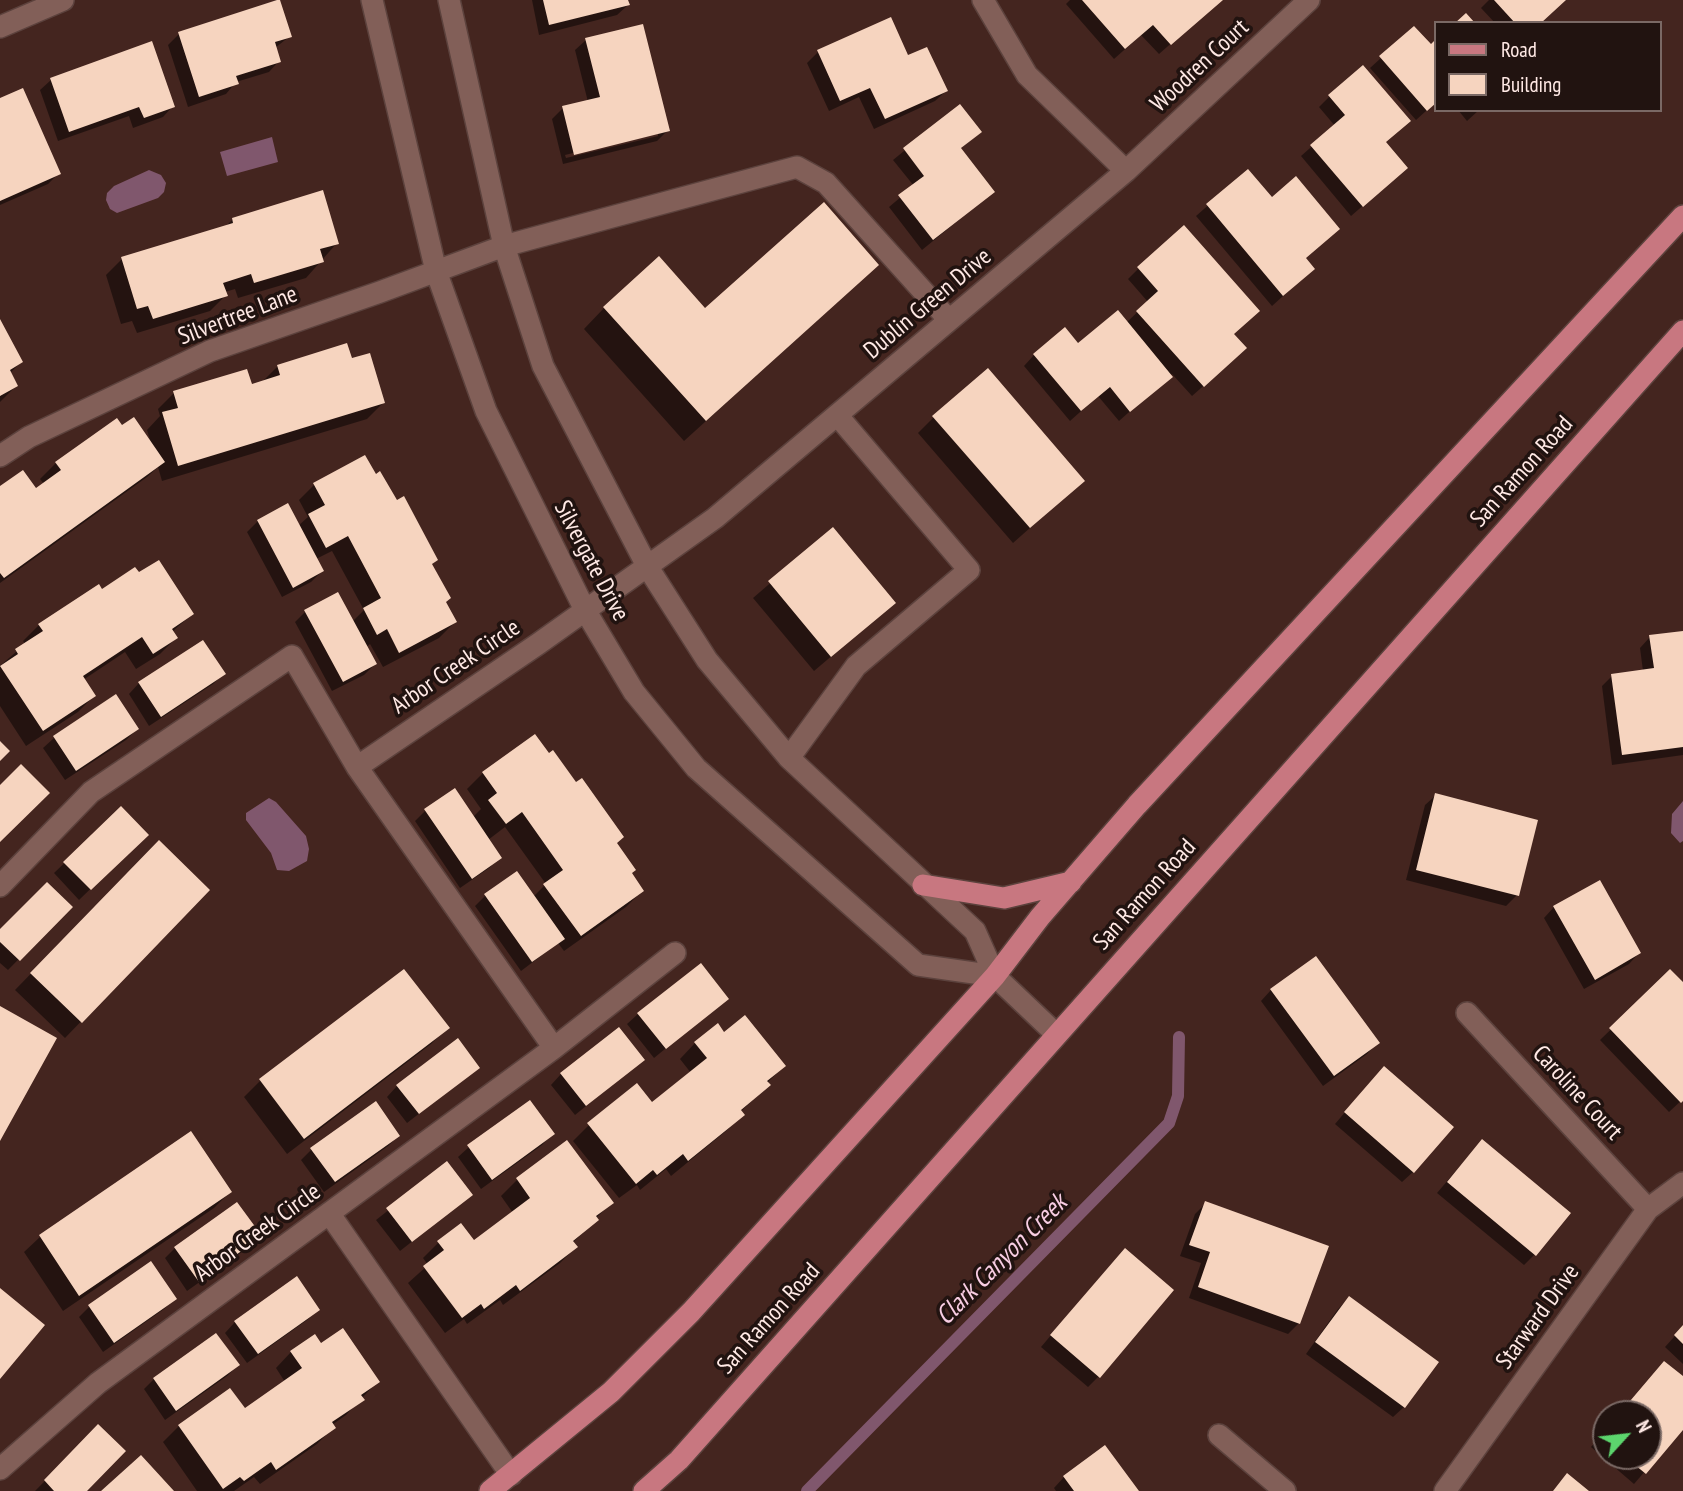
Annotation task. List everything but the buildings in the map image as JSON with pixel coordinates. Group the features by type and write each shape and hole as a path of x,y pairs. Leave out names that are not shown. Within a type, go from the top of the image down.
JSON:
{"main road":[{"path":"490,1491 611,1392 691,1312 995,976 1040,917 1137,805 1683,216"},
{"name":"San Ramon Road","path":"644,1491 679,1460 1683,331"},
{"path":"923,885 1004,898 1071,882"}],"street":[{"path":"0,27 63,0"},
{"name":"Silvergate Drive","path":"372,0 436,271 486,411 585,610 634,692 696,768 918,965 995,976"},
{"name":"Silvergate Drive","path":"449,0 504,246 544,366 648,566 707,660 789,758 975,932 995,976 1056,1034"},
{"path":"983,0 1027,75 1126,171"},
{"name":"Woodren Court","path":"1126,171 1309,0"},
{"name":"Silvertree Lane","path":"0,456 29,437 210,351 504,246 797,167 826,183 949,320"},
{"name":"Dublin Green Drive","path":"585,610 715,518 1126,171"},
{"path":"789,758 856,666 969,570 837,415"},
{"name":"Arbor Creek Circle","path":"357,767 585,610"},
{"path":"0,886 91,792 292,656 357,767 554,1048"},
{"name":"Arbor Creek Circle","path":"0,1469 98,1383 554,1048 675,953"},
{"name":"Caroline Court","path":"1467,1013 1648,1209"},
{"name":"Starward Drive","path":"1445,1491 1648,1209 1683,1182"},
{"path":"329,1213 511,1475"},
{"path":"1219,1435 1285,1491"}],"shaded area":[{"path":"272,137 278,162 227,176 220,152"},
{"path":"149,170 161,175 166,183 164,192 158,198 117,213 110,209 106,200 107,193 114,186"},
{"path":"269,798 276,802 306,836 309,849 307,861 289,871 277,870 271,853 246,820 246,813"},
{"path":"1683,801 1683,841 1680,843 1671,833 1672,814"}],"waterway":[{"name":"Clark Canyon Creek","path":"807,1491 1169,1123 1178,1096 1179,1037"}]}
